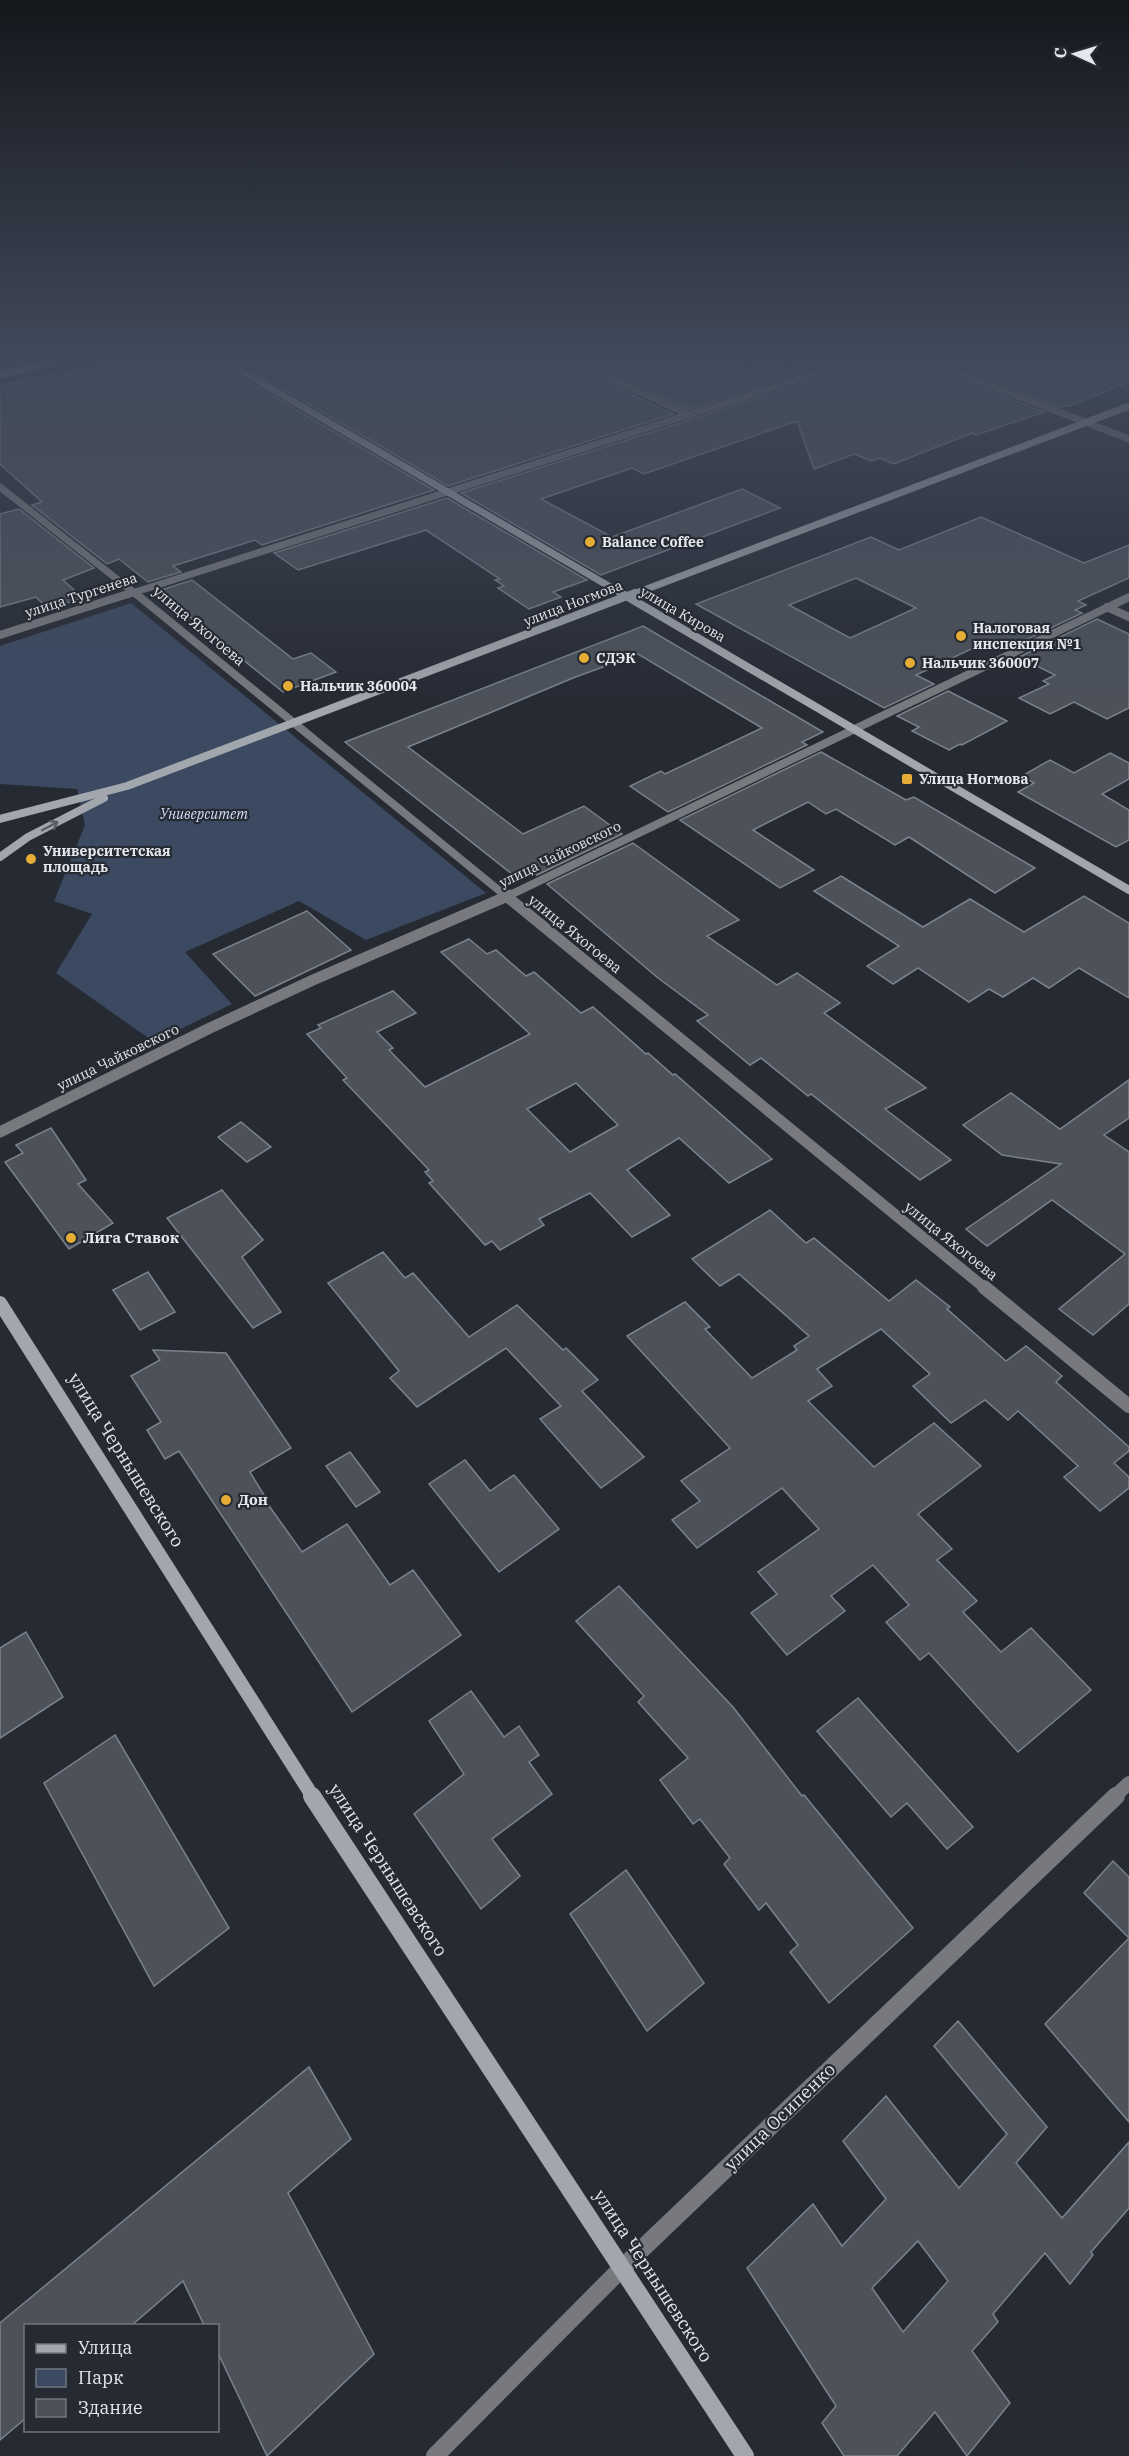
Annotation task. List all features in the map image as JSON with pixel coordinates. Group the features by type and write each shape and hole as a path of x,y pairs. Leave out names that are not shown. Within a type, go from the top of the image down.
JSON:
{"street":[{"name":"улица Кирова","path":"423,476 1129,890"},
{"name":"улица Тургенева","path":"0,635 503,476"},
{"name":"улица Ногмова","path":"127,786 945,476"},
{"name":"улица Яхогоева","path":"0,487 134,592 1129,1406"},
{"name":"улица Чайковского","path":"0,1132 210,1028 313,980 506,897 1129,597"},
{"path":"1107,607 1129,617"},
{"path":"0,819 127,786"},
{"path":"0,856 28,837 127,786"},
{"name":"улица Чернышевского","path":"0,1303 294,1768 745,2456"},
{"name":"улица Осипенко","path":"435,2456 621,2269 1129,1783"}],"green space":[{"name":"Университет","path":"131,603 486,893 366,940 299,901 185,952 232,1004 154,1042 56,973 92,914 54,901 85,825 77,789 0,784 0,646"}],"building":[{"path":"13,476 409,476 434,490 262,545 255,540 173,566 181,572 148,582 119,559 107,564 32,505 42,502"},
{"path":"430,476 480,476 448,486"},
{"path":"515,476 610,476 541,499 612,537 742,489 780,508 601,575 461,493"},
{"path":"447,498 587,580 553,592 561,597 529,609 498,588 504,586 495,580 500,579 426,530 298,570 274,553"},
{"path":"19,509 94,568 63,580 83,598 48,609 36,597 0,607 0,514"},
{"path":"981,517 1084,563 1129,545 1129,578 1078,601 1086,605 1075,610 1082,613 1005,650 988,641 916,675 934,684 884,708 696,604 871,537 899,550","holes":["856,578 916,608 850,638 789,605"]},
{"path":"192,580 293,659 311,653 336,672 283,692 158,591"},
{"path":"1097,619 1129,634 1129,708 1107,719 1074,702 1050,714 1019,698 1049,684 1043,681 1055,675 1019,657"},
{"path":"643,626 823,732 802,742 807,745 668,812 630,786 661,771 665,774 762,728 638,654 573,678 408,747 523,834 584,806 622,834 537,875 532,871 517,878 345,742"},
{"path":"948,691 1007,721 949,750 912,731 919,727 897,716"},
{"path":"821,752 906,800 914,797 1035,868 995,893 909,837 895,845 836,809 826,814 808,802 753,830 814,870 780,888 680,820"},
{"path":"1110,753 1129,763 1129,779 1102,794 1129,810 1129,840 1116,847 1018,792 1034,783 1022,776 1050,760 1074,773"},
{"path":"633,843 739,920 707,936 777,985 797,973 840,1003 824,1013 926,1088 885,1109 951,1160 920,1180 811,1094 808,1096 761,1058 750,1065 697,1021 708,1015 658,978 547,884"},
{"path":"841,876 923,927 970,899 1024,932 1084,896 1129,923 1129,998 1079,968 1049,988 1033,978 1003,997 989,989 969,1002 918,968 893,984 867,966 899,946 814,891"},
{"path":"307,911 351,950 255,996 213,954"},
{"path":"469,939 487,954 496,950 526,976 534,972 581,1013 593,1007 646,1054 648,1053 673,1075 675,1074 772,1159 729,1183 679,1138 627,1170 670,1215 632,1237 590,1193 539,1219 544,1225 500,1250 492,1241 485,1245 429,1183 433,1181 425,1172 429,1170 343,1080 347,1078 307,1034 321,1028 318,1025 393,991 416,1013 377,1032 393,1048 389,1050 425,1087 530,1034 441,952","holes":["576,1083 618,1125 570,1152 527,1109"]},
{"path":"1129,1080 1129,1118 1104,1135 1129,1152 1129,1304 1093,1335 1059,1309 1125,1254 1052,1200 987,1246 966,1229 1061,1164 1002,1155 963,1125 1011,1093 1060,1129"},
{"path":"241,1122 271,1147 247,1162 218,1137"},
{"path":"51,1128 86,1180 78,1184 113,1223 69,1249 5,1162 23,1153 16,1145"},
{"path":"222,1190 263,1240 242,1257 281,1312 253,1328 167,1218"},
{"path":"770,1210 806,1243 814,1238 889,1301 916,1280 950,1307 947,1309 1006,1361 1026,1346 1062,1376 1056,1382 1129,1447 1129,1451 1114,1463 1129,1477 1129,1488 1100,1511 1064,1477 1078,1466 1018,1411 1008,1420 985,1400 951,1423 913,1386 930,1374 881,1329 817,1369 832,1386 808,1401 874,1467 934,1423 981,1466 918,1514 952,1549 937,1560 977,1601 963,1612 1001,1652 1031,1628 1091,1690 1018,1752 929,1653 920,1660 886,1622 909,1605 873,1565 831,1596 845,1611 787,1655 751,1613 777,1594 758,1572 819,1529 782,1488 697,1548 672,1520 700,1501 681,1481 730,1448 627,1336 685,1302 710,1327 705,1329 752,1378 797,1350 794,1346 809,1336 739,1274 720,1286 692,1259"},
{"path":"383,1252 405,1278 413,1273 469,1337 517,1305 598,1380 582,1391 644,1457 601,1488 540,1419 561,1406 506,1348 417,1407 390,1378 399,1371 328,1283"},
{"path":"148,1272 175,1312 140,1330 113,1290"},
{"path":"153,1350 226,1353 291,1448 250,1472 264,1495 262,1496 302,1552 347,1524 390,1585 413,1570 461,1635 352,1712 179,1451 165,1459 147,1430 161,1422 131,1376 160,1360"},
{"path":"350,1452 380,1492 356,1507 326,1466"},
{"path":"465,1460 490,1491 514,1475 559,1529 499,1572 429,1484"},
{"path":"619,1586 733,1707 802,1796 804,1795 913,1928 829,2003 790,1952 798,1945 766,1903 759,1910 724,1864 730,1858 700,1819 693,1824 660,1780 688,1758 638,1702 644,1696 576,1621"},
{"path":"26,1632 63,1697 0,1738 0,1648"},
{"path":"471,1691 504,1737 519,1726 539,1755 529,1762 552,1794 492,1839 520,1876 481,1909 414,1814 464,1774 429,1721"},
{"path":"858,1698 973,1827 947,1849 907,1803 891,1817 817,1731"},
{"path":"115,1735 229,1928 154,1986 44,1783"},
{"path":"1113,1861 1129,1877 1129,1938 1084,1893"},
{"path":"626,1870 704,1983 647,2031 570,1914"},
{"path":"1129,1938 1129,2122 1045,2024"},
{"path":"958,2021 1047,2127 1016,2163 1062,2218 1129,2142 1129,2208 1091,2252 1093,2255 1070,2284 1045,2253 993,2314 998,2322 972,2351 1010,2403 967,2456 935,2412 897,2456 844,2456 822,2423 836,2406 747,2268 813,2204 842,2246 886,2199 843,2141 886,2096 959,2188 1007,2134 934,2046","holes":["918,2241 948,2281 903,2332 872,2288"]},
{"path":"309,2067 351,2139 288,2193 374,2354 267,2456 219,2355 219,2324 204,2324 183,2281 133,2324 24,2324 24,2420 0,2440 0,2323"}],"place":[{"name":"Balance Coffee","path":"590,542"},
{"name":"Налоговая инспекция №1","path":"961,636"},
{"name":"СДЭК","path":"584,658"},
{"name":"Нальчик 360007","path":"910,663"},
{"name":"Нальчик 360004","path":"288,686"},
{"name":"Улица Ногмова","path":"907,779"},
{"name":"Университетская площадь","path":"31,859"},
{"name":"Лига Ставок","path":"71,1238"},
{"name":"Дон","path":"226,1500"}]}
